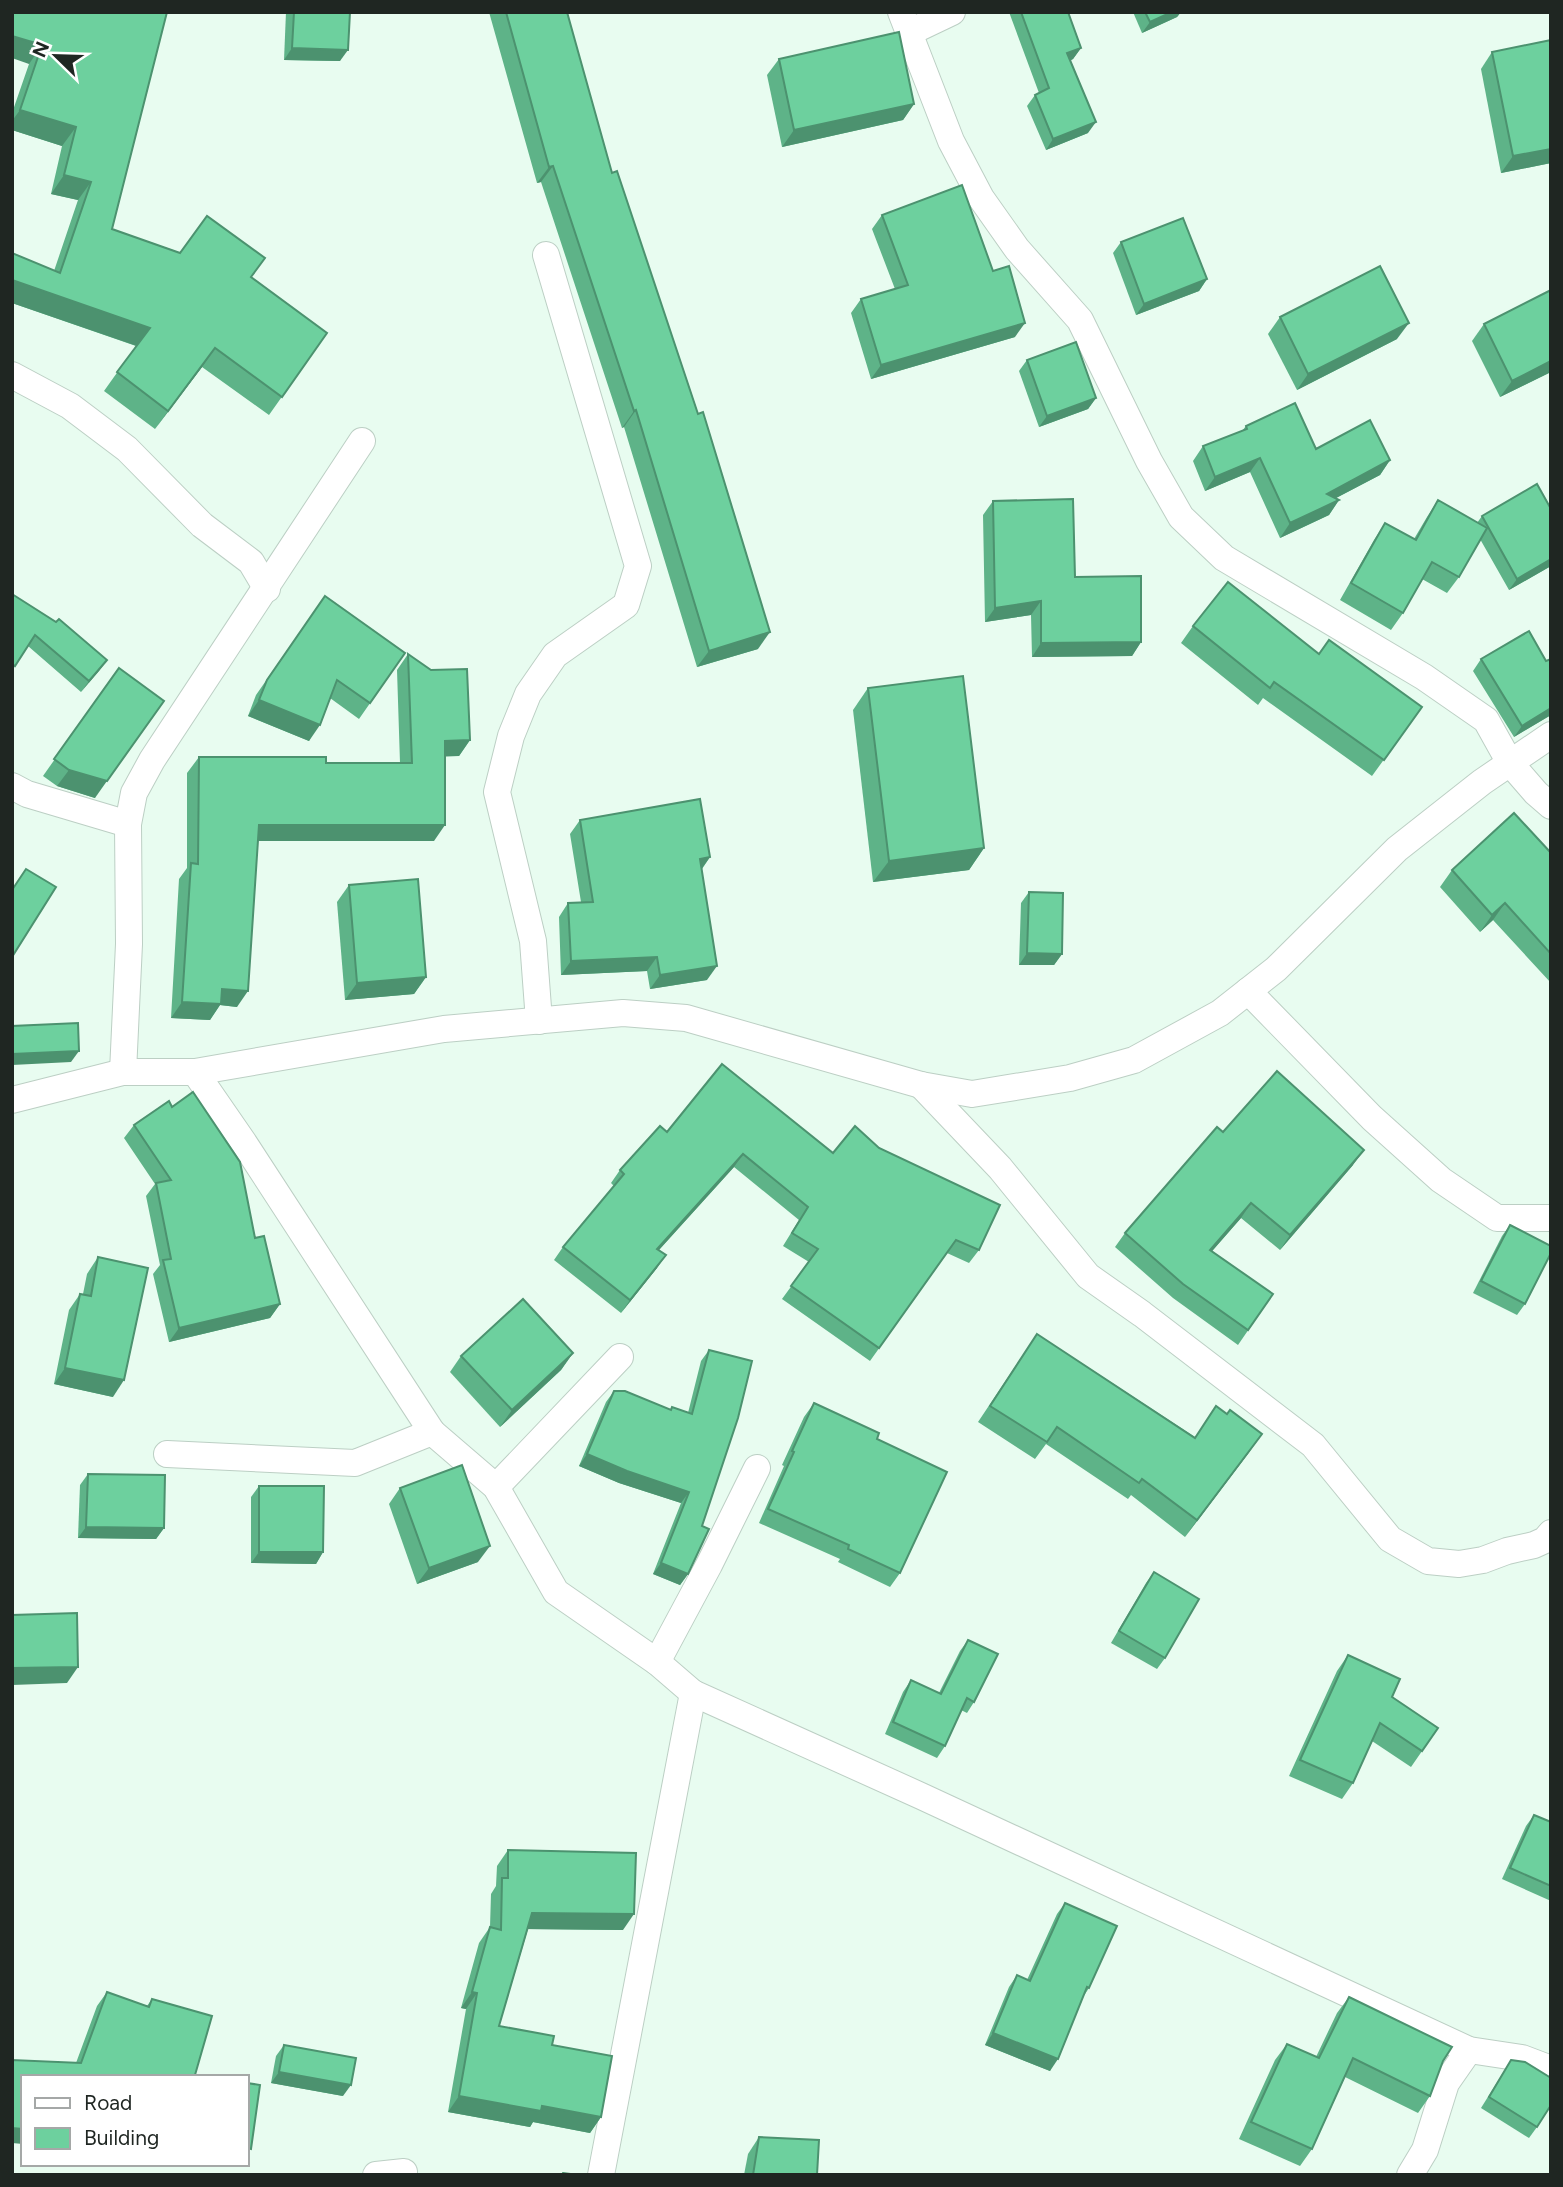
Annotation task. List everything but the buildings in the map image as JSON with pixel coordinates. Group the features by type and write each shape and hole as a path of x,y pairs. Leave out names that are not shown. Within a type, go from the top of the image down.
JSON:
{"street":[{"path":"953,12 905,23 951,141 981,198 1017,249 1080,320 1149,460 1181,517 1224,558 1424,677 1486,720 1510,763 1551,806"},
{"path":"539,1021 533,942 497,792 511,736 528,694 555,655 626,605 638,566 546,255"},
{"path":"12,375 70,405 127,449 202,525 251,562 267,589"},
{"path":"122,1072 129,944 128,824 134,793 152,760 362,441"},
{"path":"12,1100 122,1072 195,1072 443,1029 623,1013 686,1018 922,1086 972,1094 1070,1078 1134,1060 1220,1013 1276,969 1397,849 1551,735"},
{"path":"12,786 27,794 128,824"},
{"path":"1248,991 1372,1118 1441,1180 1497,1218 1551,1218"},
{"path":"195,1072 432,1432 496,1487 556,1592 657,1662 692,1693 1469,2050 1522,2058 1551,2069"},
{"path":"922,1086 1000,1168 1088,1276 1314,1445 1390,1539 1428,1561 1459,1564 1534,1545 1545,1540 1551,1533"},
{"path":"496,1487 620,1357"},
{"path":"167,1454 355,1463 432,1432"},
{"path":"657,1662 757,1468"},
{"path":"601,2175 692,1693"},
{"path":"1410,2175 1425,2150 1446,2083 1469,2050"},
{"path":"376,2175 404,2172"}]}
